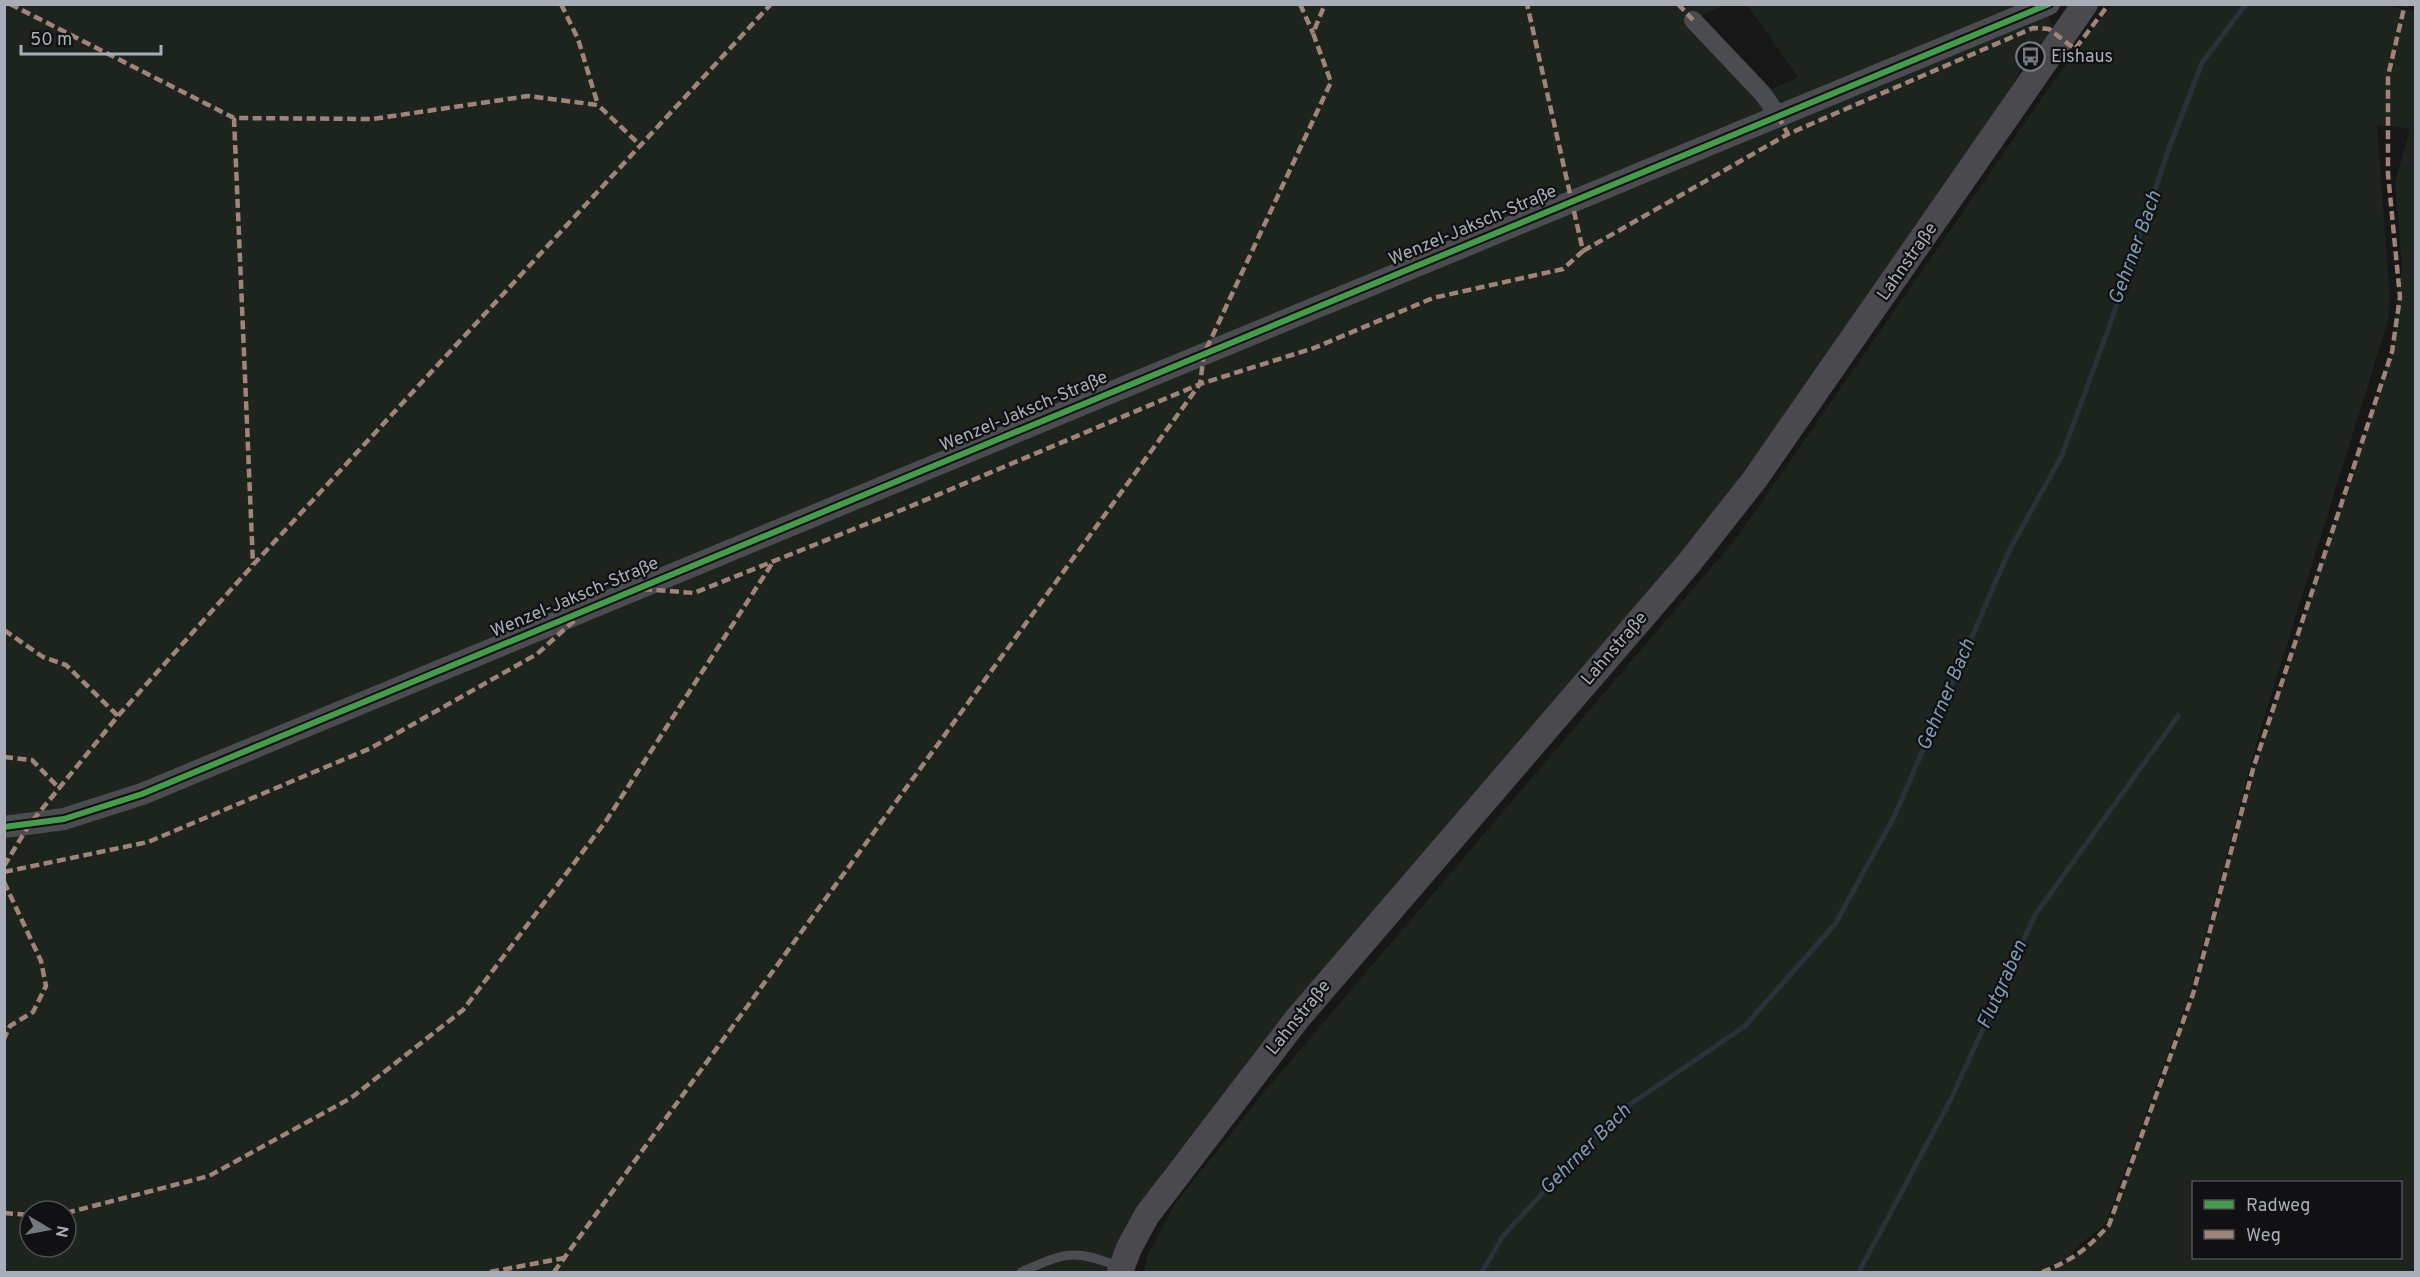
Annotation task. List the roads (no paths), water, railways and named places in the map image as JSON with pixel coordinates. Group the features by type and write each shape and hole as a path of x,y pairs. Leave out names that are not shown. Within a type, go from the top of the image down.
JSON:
{"main road":[{"name":"Lahnstraße","path":"1121,1270 1137,1231 1152,1207 1297,1019 1689,562 1755,479 2085,4"}],"street":[{"name":"Wenzel-Jaksch-Straße","path":"4,827 64,819 153,790 2049,4"},
{"path":"1694,20 1763,93 1778,116"}],"lane":[{"path":"1021,1272 1065,1254 1096,1257 1121,1270"}],"waterway":[{"name":"Gehrner Bach","path":"1482,1272 1503,1236 1616,1114 1745,1026 1835,924 1894,817 2009,551 2062,455 2108,330 2168,151 2202,63 2246,4"},
{"name":"Flutgraben","path":"1859,1272 1951,1099 2035,915 2178,716"}],"place":[{"name":"Eishaus","path":"2030,57"}]}
